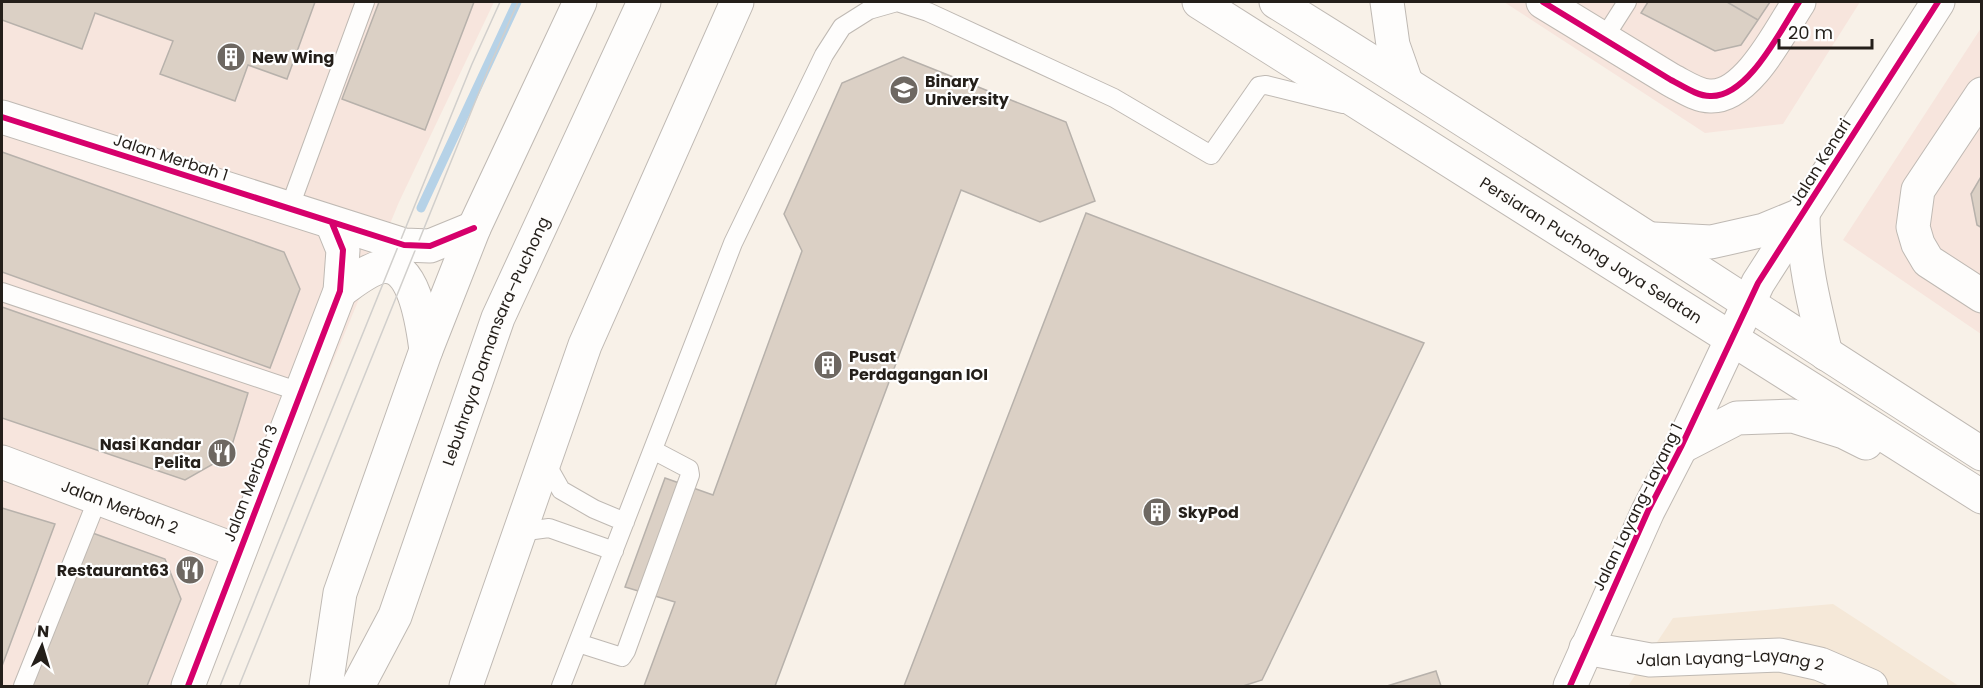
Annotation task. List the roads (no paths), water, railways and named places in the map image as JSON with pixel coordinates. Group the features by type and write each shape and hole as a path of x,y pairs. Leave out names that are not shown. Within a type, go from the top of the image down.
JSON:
{"main road":[{"path":"326,687 340,592 426,350 474,228 580,2"},
{"name":"Lebuhraya Damansara–Puchong","path":"358,687 395,616 498,318 644,2"},
{"path":"466,687 585,345 737,2"},
{"name":"Persiaran Puchong Jaya Selatan","path":"1199,2 1981,497"},
{"path":"1276,2 1653,239 1982,454"},
{"path":"1387,2 1393,45 1406,82"},
{"path":"1543,2 1671,80 1692,91 1710,96 1732,91 1749,76 1799,2"},
{"name":"Jalan Kenari","path":"1730,340 1748,303 1938,2"},
{"path":"1981,96 1918,190 1913,208 1913,227 1918,244 1928,261 1982,296"},
{"name":"Jalan Merbah 1","path":"2,117 404,245 430,246 474,228"},
{"path":"1653,239 1711,242 1764,230 1803,214 1803,241 1809,278 1826,354"},
{"path":"332,223 343,250 340,291"},
{"path":"340,291 373,270 383,266 393,268 401,274 415,296 426,350"},
{"name":"Jalan Merbah 3","path":"188,687 238,551 340,291"},
{"name":"Jalan Layang-Layang 1","path":"1570,687 1648,511 1681,447 1730,340"},
{"path":"1681,447 1737,418 1793,416 1844,432 1926,475 1981,497"},
{"name":"Jalan Merbah 2","path":"2,462 238,551"},
{"name":"Jalan Layang-Layang 2","path":"1586,648 1650,660 1780,655 1820,664 1871,687"}],"lane":[{"path":"289,209 365,2"},
{"path":"561,687 733,243 824,55 842,27 869,10 897,2 928,12 1114,98 1211,155 1258,86 1266,85 1368,111"},
{"path":"1605,38 1627,2"},
{"path":"2,292 300,392"},
{"path":"578,643 622,657 626,651 690,475 689,469 652,450"},
{"path":"544,460 561,490 594,509 625,522"},
{"path":"23,687 98,498"},
{"path":"519,532 549,528 614,552"}],"waterway":[{"path":"421,208 517,2"}],"tram line":[{"path":"220,686 472,64 500,2"},
{"path":"239,686 488,70 518,2"}],"place":[{"name":"New Wing","path":"231,57"},
{"name":"Binary University","path":"904,90"},
{"name":"Pusat Perdagangan IOI","path":"828,365"},
{"name":"Nasi Kandar Pelita","path":"222,453"},
{"name":"SkyPod","path":"1157,512"},
{"name":"Restaurant63","path":"190,570"}]}
